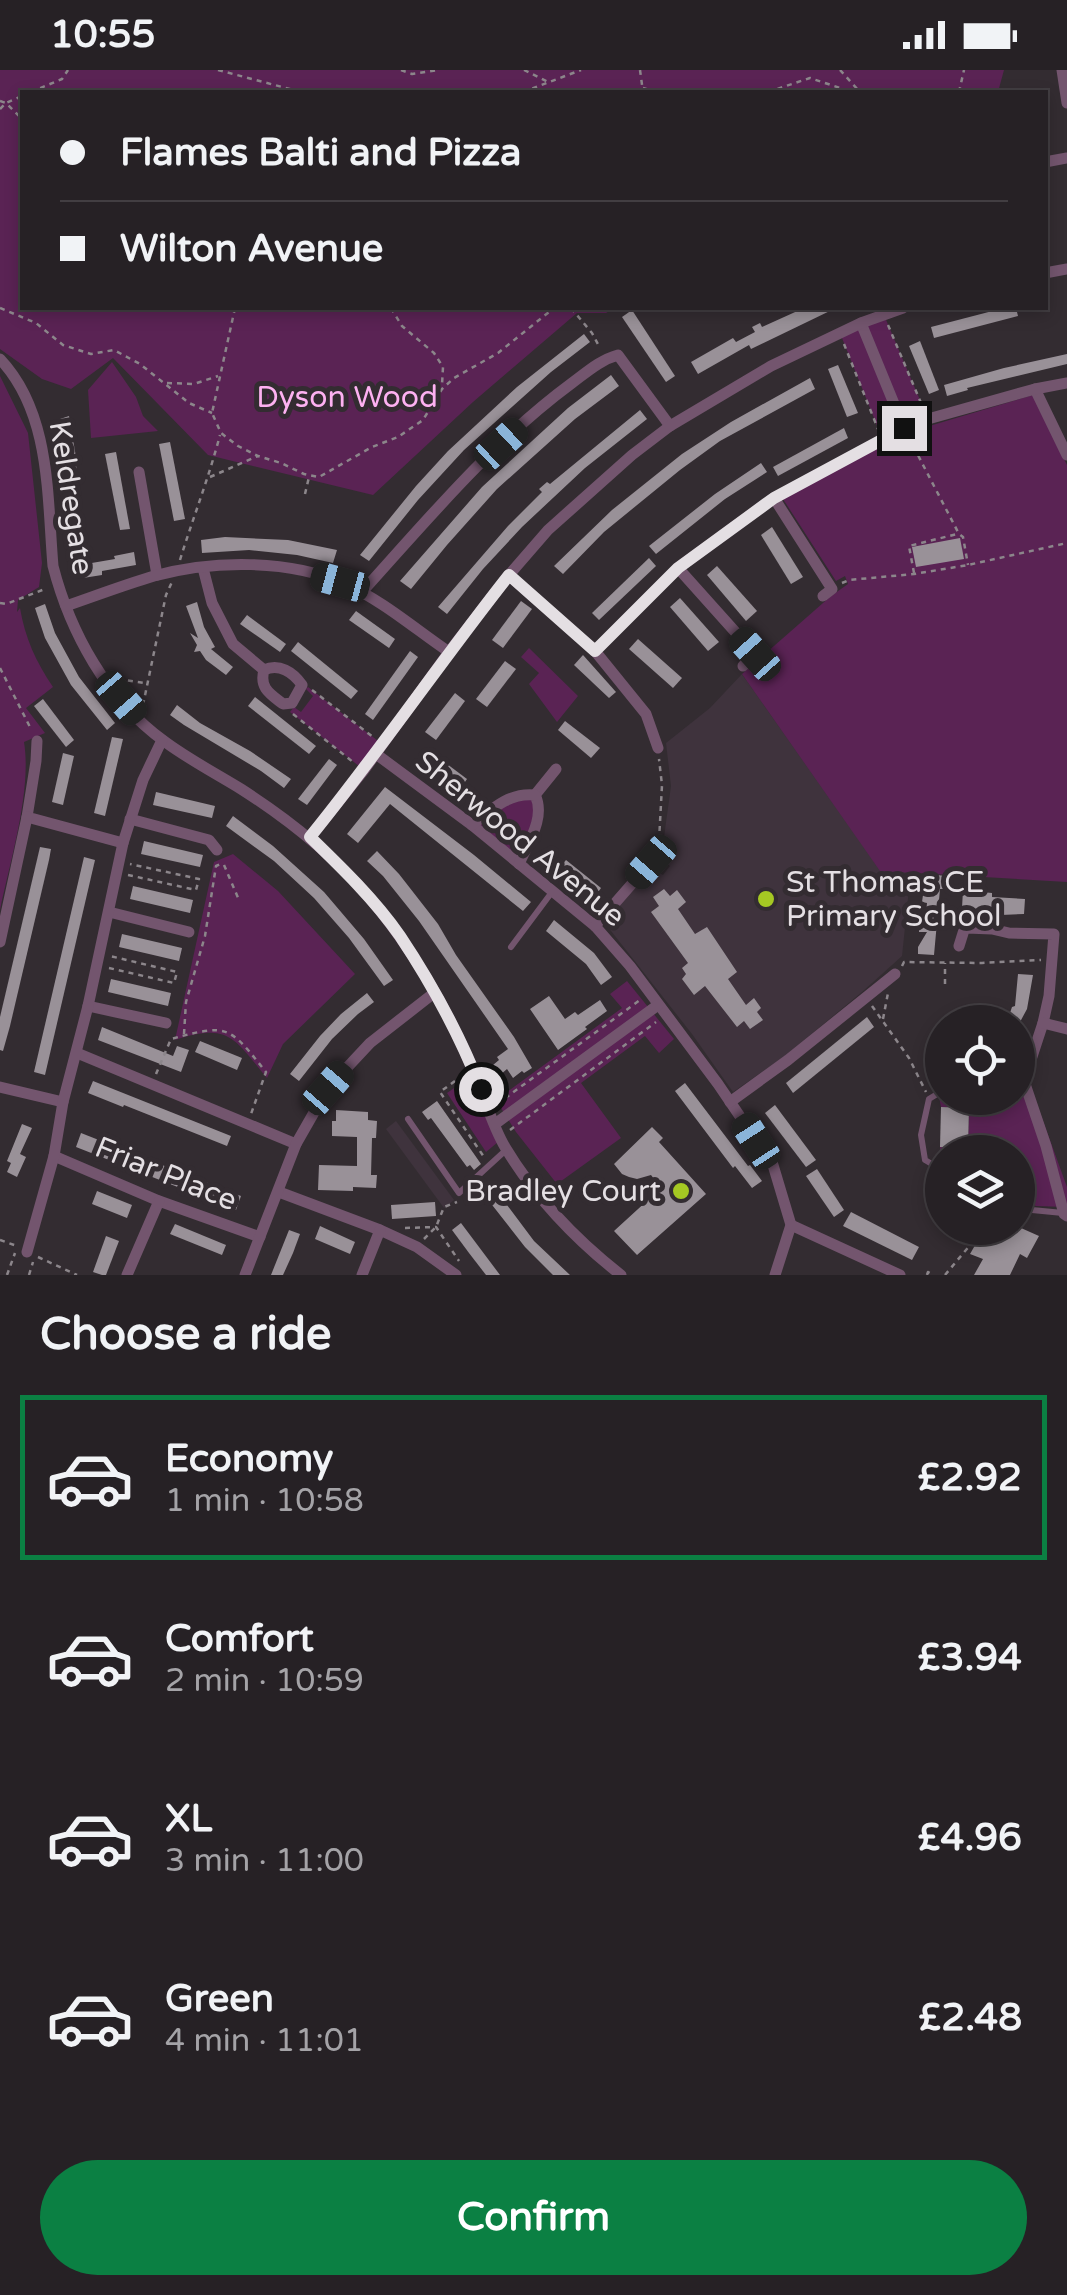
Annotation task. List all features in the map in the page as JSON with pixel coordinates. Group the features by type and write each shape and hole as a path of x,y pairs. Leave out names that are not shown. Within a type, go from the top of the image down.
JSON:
{"street":[{"path":"1062,70 1067,102"},
{"path":"310,837 509,575 548,530 632,454 670,426 771,366 893,310"},
{"path":"861,323 904,428"},
{"path":"362,592 480,463 544,404 605,358 618,355 670,426"},
{"name":"Keldregate","path":"0,359 22,389 34,418 42,447 53,566 74,628 102,676 162,740 310,837 358,886 398,934 434,993 473,1069 503,1143 544,1202 575,1236 621,1275"},
{"path":"595,651 678,568 774,498 904,428 1067,383"},
{"path":"1034,389 1067,455"},
{"path":"139,472 157,575"},
{"path":"774,498 832,590"},
{"path":"204,568 212,604 234,644 264,670"},
{"path":"66,606 157,575 204,568 293,569 362,592 448,652"},
{"path":"678,568 755,654"},
{"path":"509,575 595,651 646,714 658,748"},
{"path":"742,666 767,646"},
{"path":"280,667 300,681 302,685 292,703 286,705 266,691 261,680 264,670 280,667"},
{"path":"22,1249 54,1156 122,843 142,780 162,740"},
{"path":"0,942 27,817 37,741"},
{"name":"Sherwood Avenue","path":"379,749 595,926 630,966 773,1166 791,1225"},
{"path":"535,795 556,769"},
{"path":"472,825 514,796 535,795"},
{"path":"519,864 540,813 535,795"},
{"path":"27,817 122,843"},
{"path":"130,820 209,840 217,850"},
{"path":"595,926 657,860"},
{"path":"109,912 189,932"},
{"path":"959,946 967,928 1060,934 1043,1023 1035,1044"},
{"path":"730,1102 893,975"},
{"path":"245,1275 296,1144 328,1088 384,1030 434,993"},
{"path":"88,1006 166,1023"},
{"path":"495,1124 662,1010"},
{"path":"1043,1023 1067,1029"},
{"path":"77,1054 296,1144"},
{"path":"0,1087 64,1102"},
{"path":"1034,1115 1066,1214"},
{"name":"Friar Place","path":"54,1156 260,1237"},
{"path":"279,1192 417,1247 456,1275"},
{"path":"127,1275 159,1200"},
{"path":"776,1275 791,1225 900,1275"},
{"path":"362,1275 380,1230"}],"lane":[{"path":"511,948 552,892"},
{"path":"925,1115 921,1135 925,1160"},
{"path":"408,1119 458,1193 503,1143"},
{"path":"1035,1210 1066,1214"}],"path":[{"path":"36,90 62,79 68,70"},
{"path":"218,70 293,90"},
{"path":"401,70 412,74 438,70"},
{"path":"524,70 551,83"},
{"path":"529,90 581,70"},
{"path":"640,70 643,90"},
{"path":"840,70 858,90"},
{"path":"774,90 810,78 846,90"},
{"path":"0,109 20,97"},
{"path":"0,101 20,117"},
{"path":"0,308 36,323 63,346 91,354 114,350 212,414"},
{"path":"234,310 212,414 221,433 258,456 319,477 372,447 398,438 423,420 442,389 454,378 498,353 552,310"},
{"path":"392,310 402,326 434,352 443,367 442,389"},
{"path":"573,310 592,333 605,358"},
{"path":"893,310 928,419"},
{"path":"840,333 882,438"},
{"path":"165,383 194,384 218,376"},
{"path":"904,428 963,537 968,565"},
{"path":"176,572 221,433"},
{"path":"209,478 258,456"},
{"path":"305,494 310,475"},
{"path":"914,574 909,546 959,534"},
{"path":"832,590 850,580 968,565 1067,543"},
{"path":"0,603 58,584"},
{"path":"140,720 166,595"},
{"path":"0,668 37,741"},
{"path":"102,676 148,683"},
{"path":"302,685 308,686 379,749"},
{"path":"286,705 364,770"},
{"path":"657,860 662,785 658,748"},
{"path":"184,1035 186,1002 205,936 216,866 223,864 239,900"},
{"path":"118,867 199,879 196,890 118,867"},
{"path":"98,959 177,972 174,982 98,959"},
{"path":"945,984 946,961"},
{"path":"904,962 1012,962"},
{"path":"882,1020 893,975"},
{"path":"489,1110 649,993"},
{"path":"865,997 908,1058 925,1091"},
{"path":"473,1069 440,1092 485,1158 662,1010"},
{"path":"152,1084 170,1038 200,1030 225,1031 235,1036 266,1072 248,1123"},
{"path":"380,1230 436,1226 457,1259"},
{"path":"0,1240 22,1249 7,1275"},
{"path":"945,1275 969,1245"},
{"path":"30,1275 36,1256 77,1275"},
{"path":"927,1275 934,1275"}],"shaded area":[{"name":"St Thomas CE Primary School","path":"742,674 880,870 911,870 902,956 785,1056 733,1092 604,922 651,868 663,875 670,866 661,859 671,786 666,743 710,708"},
{"path":"396,1121 454,1200 444,1208 386,1129"}],"green space":[{"name":"Dyson Wood","path":"0,70 1004,70 999,90 20,90 20,310 611,310 577,313 373,495 208,455 113,358 71,389 42,379 0,349"},
{"path":"884,315 928,419 882,438 840,333"},
{"path":"112,362 136,397 143,416 158,431 91,438 88,390"},
{"path":"0,376 28,433 42,563 39,587 18,600 17,612 20,608 32,649 53,687 26,708 45,733 24,742 23,804 0,910"},
{"path":"1033,395 1067,465 1067,882 880,871 742,674 848,584 845,576 836,581 783,499 906,433"},
{"path":"529,648 578,696 557,722 529,684 539,673 521,657"},
{"path":"308,687 382,744 364,770 290,712 294,707 301,712 313,696"},
{"path":"523,794 539,803 519,864 472,825"},
{"path":"233,854 278,891 355,974 283,1044 267,1078 229,1037 208,1033 175,1040 214,862"},
{"path":"627,981 674,1039 659,1053 645,1036 581,1083 621,1138 557,1184 496,1100 622,1008 610,994"},
{"path":"470,1077 498,1142 486,1152 447,1093"},
{"path":"1035,1099 1067,1187 1067,1207 1035,1206 1035,1135 968,1135 969,1115 1035,1115"}],"building":[{"path":"632,310 675,376 666,382 622,317"},
{"path":"800,310 832,310 751,349 749,345 698,374 691,362 733,338 736,342 755,332 752,327 760,323 762,327"},
{"path":"996,310 1016,310 1018,316 934,338 931,327"},
{"path":"584,334 590,342 464,450 369,561 360,555 448,451 517,387"},
{"path":"920,341 939,390 929,394 909,346"},
{"path":"1067,354 1067,364 947,396 944,385"},
{"path":"838,365 858,413 847,417 828,369"},
{"path":"611,375 619,386 575,419 497,489 411,589 400,581 482,487 568,408"},
{"path":"810,378 815,389 720,441 680,470 604,532 563,574 554,566 612,510 682,454"},
{"path":"640,410 647,419 585,468 522,527 447,614 438,607 542,492 539,489"},
{"path":"69,416 80,493 70,495 66,477 75,475 68,476 65,459 74,457 67,458 60,419"},
{"path":"844,428 848,438 778,476 773,467"},
{"path":"170,442 185,519 174,521 159,444"},
{"path":"116,452 130,529 120,530 105,454"},
{"path":"761,463 767,472 725,499 656,554 649,546 715,494"},
{"path":"772,527 803,577 791,584 761,535"},
{"path":"960,538 964,559 916,567 912,547"},
{"path":"201,540 288,540 337,550 333,563 249,550 202,553"},
{"path":"134,552 136,565 83,578 80,565"},
{"path":"649,558 656,566 599,620 592,613"},
{"path":"717,566 757,611 746,621 707,575"},
{"path":"680,598 719,642 708,651 670,607"},
{"path":"521,601 532,609 503,648 492,640"},
{"path":"197,602 215,647 211,649 233,667 226,675 200,651 194,652 197,645 190,633 198,638 186,606"},
{"path":"45,604 55,633 79,677 115,723 107,730 71,685 45,638 35,608"},
{"path":"356,611 395,639 389,648 349,620"},
{"path":"247,615 286,644 280,652 240,624"},
{"path":"638,639 682,678 673,688 629,649"},
{"path":"298,642 358,691 351,699 291,651"},
{"path":"410,651 418,657 373,720 365,714"},
{"path":"583,655 616,692 609,698 574,665"},
{"path":"505,661 516,669 487,707 476,699"},
{"path":"455,693 465,701 436,740 425,732"},
{"path":"255,697 316,746 309,754 248,706"},
{"path":"43,699 74,740 66,747 34,706"},
{"path":"177,705 291,779 284,788 184,725 170,715"},
{"path":"565,721 600,748 591,758 558,730"},
{"path":"112,737 123,739 105,816 94,813"},
{"path":"431,752 467,779 460,789 423,762"},
{"path":"63,753 74,756 63,805 52,802"},
{"path":"329,759 337,765 307,805 298,799"},
{"path":"385,787 531,902 523,911 390,804 358,843 347,834"},
{"path":"156,792 215,806 212,818 153,805"},
{"path":"233,816 324,892 393,980 384,986 314,898 274,861 226,826"},
{"path":"144,841 203,855 200,867 141,854"},
{"path":"40,847 51,849 3,1051 0,1017"},
{"path":"377,851 438,924 532,1068 513,1078 507,1069 500,1075 493,1065 508,1049 419,921 367,861"},
{"path":"84,857 95,860 45,1075 34,1072"},
{"path":"566,860 601,888 594,898 558,870"},
{"path":"926,874 946,876 944,889 940,889 934,955 918,954 927,932 919,932 919,923 925,924 927,903 922,902"},
{"path":"133,886 193,900 190,913 130,899"},
{"path":"664,889 670,896 677,890 686,902 678,909 695,934 707,927 737,972 728,979 746,1005 754,998 761,1008 757,1012 763,1020 750,1029 744,1021 737,1027 705,986 694,995 682,979 686,974 682,968 688,963 651,912 659,906 653,897"},
{"path":"963,890 1025,899 1024,914 1001,915 962,908"},
{"path":"554,920 594,953 612,977 601,985 586,964 546,931"},
{"path":"122,934 182,948 179,961 119,947"},
{"path":"1018,974 1033,975 1028,1005 1015,1005"},
{"path":"111,979 171,993 168,1006 108,992"},
{"path":"367,993 374,1002 332,1039 299,1081 290,1074 320,1036"},
{"path":"549,996 565,1019 600,1000 607,1011 558,1050 530,1009"},
{"path":"867,1017 874,1027 793,1093 786,1083"},
{"path":"102,1027 173,1056 177,1046 189,1050 181,1072 98,1040"},
{"path":"200,1041 242,1058 237,1070 195,1052"},
{"path":"93,1081 231,1136 227,1146 88,1093"},
{"path":"685,1083 762,1181 752,1188 733,1168 675,1091"},
{"path":"437,1101 481,1164 474,1170 470,1165 467,1167 431,1118 428,1120 422,1112"},
{"path":"775,1105 816,1160 806,1167 765,1113"},
{"path":"336,1110 368,1112 368,1120 377,1121 376,1138 372,1138 371,1175 377,1175 376,1188 318,1190 319,1165 357,1166 357,1137 332,1136"},
{"path":"941,1115 969,1115 968,1135 940,1135"},
{"path":"22,1124 32,1128 20,1154 26,1157 17,1177 7,1172 11,1163 7,1161"},
{"name":"Bradley Court","path":"652,1127 663,1138 659,1142 706,1194 637,1255 614,1231 661,1188 651,1175 629,1177 614,1164"},
{"path":"81,1133 241,1196 236,1210 76,1147"},
{"path":"817,1169 844,1210 834,1217 806,1176"},
{"path":"97,1191 132,1205 127,1218 92,1204"},
{"path":"498,1193 534,1241 570,1275 553,1275 525,1247 489,1201"},
{"path":"435,1202 436,1216 392,1219 391,1205"},
{"path":"851,1212 919,1247 912,1260 843,1226"},
{"path":"461,1223 500,1275 486,1275 469,1253 452,1230"},
{"path":"175,1224 226,1245 222,1255 170,1234"},
{"path":"320,1226 355,1242 350,1254 315,1239"},
{"path":"289,1230 300,1234 293,1253 283,1275 271,1275"},
{"path":"106,1236 119,1241 106,1275 102,1275 93,1272"},
{"path":"975,1245 1034,1245 1027,1258 1020,1254 1010,1275 974,1275 983,1259 970,1254"}],"place":[{"name":"St Thomas CE Primary School","path":"766,899"},
{"name":"Bradley Court","path":"681,1191"}],"route":[{"path":"481,1089 446,1016 398,934 368,896 310,837 509,575 595,651 678,568 774,498 904,428"}]}
